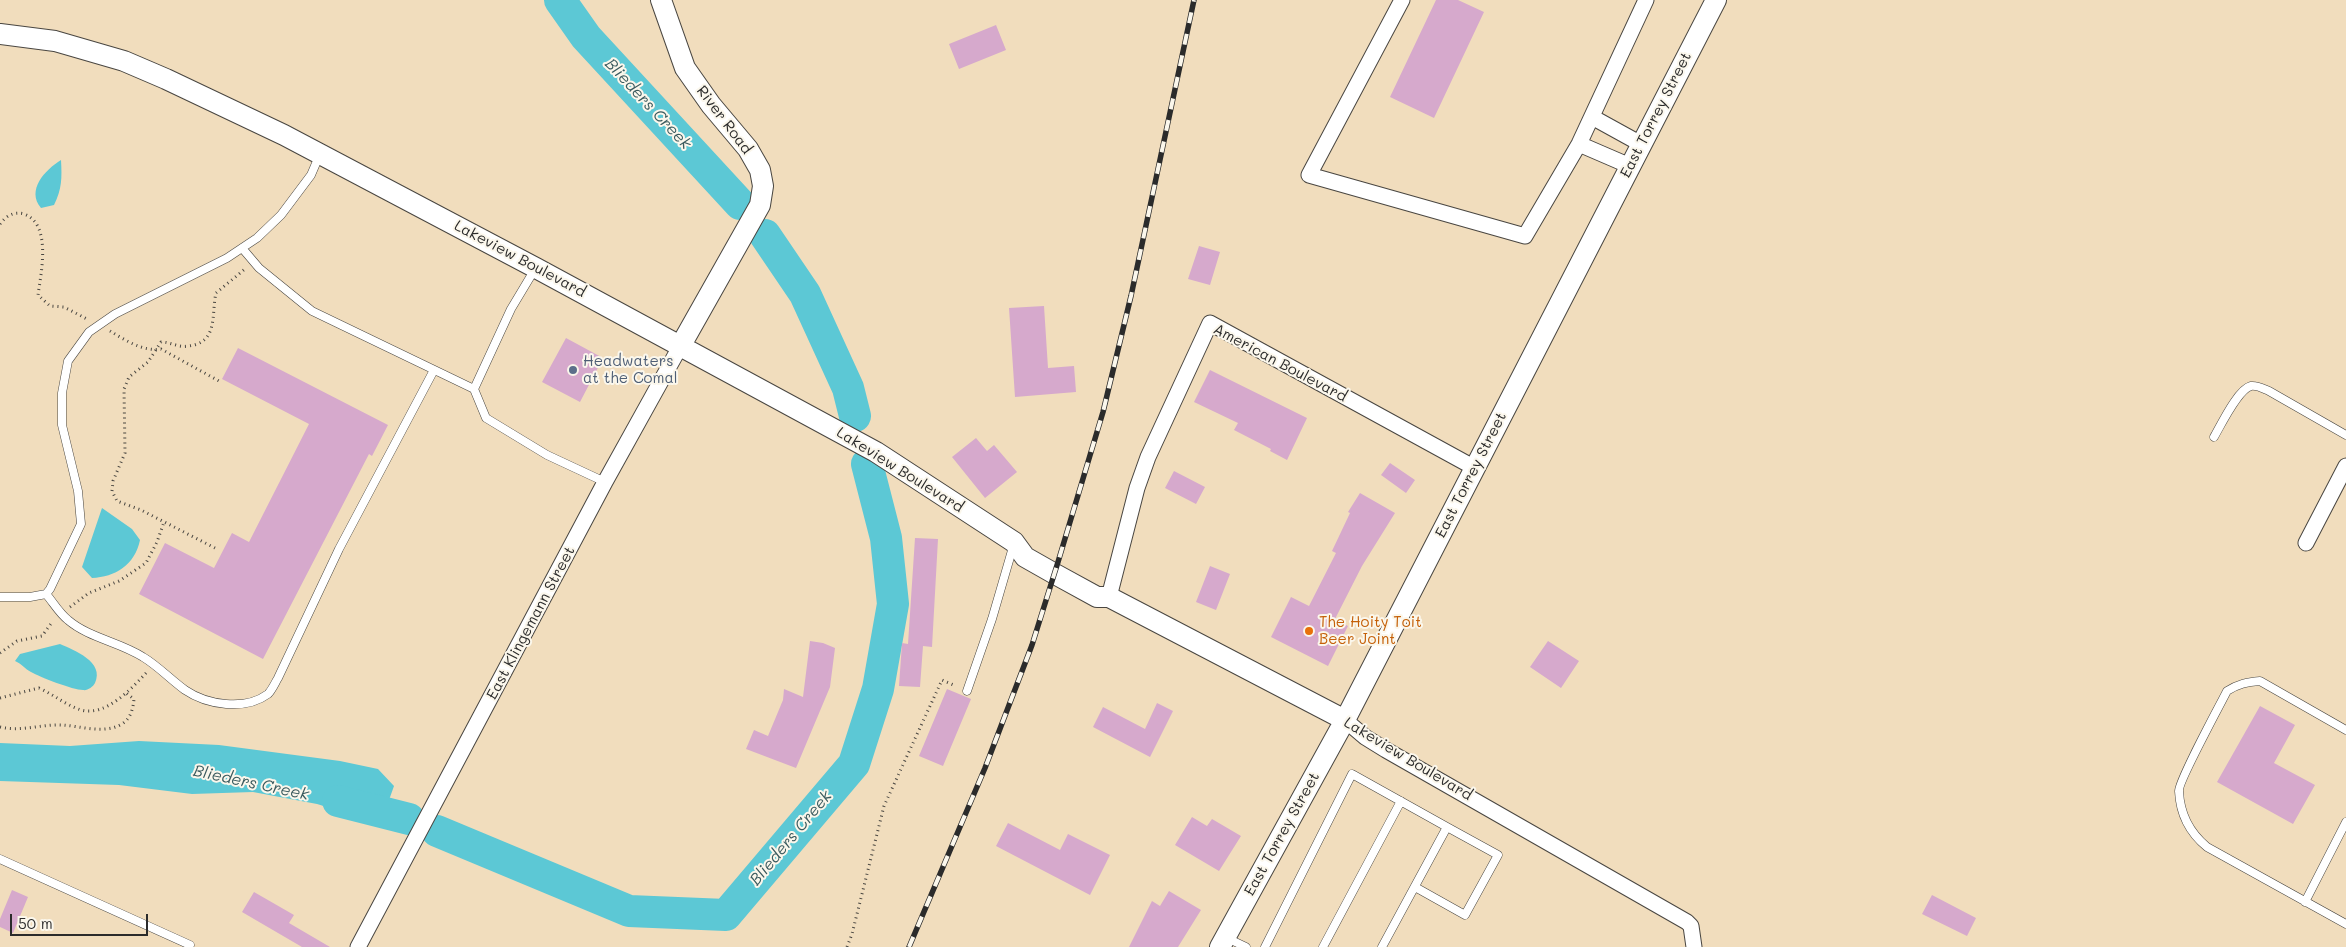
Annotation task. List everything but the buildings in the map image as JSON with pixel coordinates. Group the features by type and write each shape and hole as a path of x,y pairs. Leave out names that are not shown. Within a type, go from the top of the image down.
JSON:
{"street":[{"name":"River Road","path":"660,0 685,68 711,105 748,149 760,170 763,186 760,205 681,346"},
{"path":"1402,0 1309,175 1525,236 1579,144 1646,0"},
{"name":"East Torrey Street","path":"1223,942 1345,720 1716,0"},
{"name":"Lakeview Boulevard","path":"0,34 55,41 124,61 166,79 320,154 536,268 889,459 1014,542 1025,557 1054,574 1097,597 1109,597 1345,720 1365,737 1386,750 1687,922 1694,942"},
{"path":"1592,117 1641,144"},
{"path":"1579,144 1630,166"},
{"name":"American Boulevard","path":"1109,597 1137,488 1148,457 1210,323 1475,468"},
{"name":"East Klingemann Street","path":"358,947 605,482 681,346"},
{"path":"2306,543 2346,466"}],"lane":[{"path":"0,597 30,597 46,594 81,524 78,491 62,425 62,393 68,361 89,332 99,325 146,297 202,271 256,238 282,215 311,175 320,154"},
{"path":"242,248 254,263 312,311 474,389 486,418 548,455 605,482"},
{"path":"474,389 512,309 536,268"},
{"path":"46,594 68,620 87,632 143,656 186,690 201,698 220,703 254,701 269,693 278,678 339,549 434,370"},
{"path":"2214,437 2240,392 2250,386 2258,386 2270,391 2346,435"},
{"path":"967,691 992,618 1014,542"},
{"path":"2346,730 2260,681 2247,682 2226,691 2178,789 2185,820 2194,836 2207,847 2346,924"},
{"path":"1265,947 1352,774 1498,855 1465,915 1415,887"},
{"path":"1323,947 1401,801"},
{"path":"2305,902 2346,822"},
{"path":"1382,947 1447,827"},
{"path":"0,859 190,944 190,947"},
{"path":"1223,942 1246,947"}],"path":[{"path":"0,224 4,218 16,212 27,215 37,224 44,258 38,295 50,306 64,307 135,345 154,351 161,349 219,381"},
{"path":"215,548 164,522 116,501 112,491 112,481 124,454 124,389 129,377 148,362 161,342 188,347 203,341 214,326 216,293 254,263"},
{"path":"0,654 17,641 42,636 52,622 89,592 119,581 146,563 157,542 164,522"},
{"path":"0,698 39,688 83,710 94,711 126,694 154,665"},
{"path":"847,947 852,934 884,806 942,680 967,691"},
{"path":"0,727 34,728 60,724 107,729 120,726 128,719 133,710 134,699 126,694"}],"water":[{"path":"61,160 61,183 57,199 54,205 41,208 36,194 39,181 49,169"},
{"path":"102,508 132,529 140,540 134,556 123,568 108,575 92,578 82,567"},
{"path":"60,644 80,653 92,663 96,669 97,676 93,686 85,690 57,683 31,672 15,661 20,654"},
{"path":"139,741 219,745 340,761 378,769 394,786 389,800 373,821 317,804 253,792 192,794 119,785 0,781 0,743 70,746"}],"waterway":[{"name":"Blieders Creek","path":"560,0 586,37 740,204"},
{"name":"Blieders Creek","path":"765,235 805,294 848,388 855,416"},
{"name":"Blieders Creek","path":"437,831 629,911 726,915 854,764 878,689 893,604 886,538 867,464"},
{"name":"Blieders Creek","path":"338,801 409,819"}],"railway":[{"path":"909,947 985,768 1032,645 1058,562 1103,412 1131,296 1194,0"}],"place":[{"name":"Headwaters at the Comal","path":"573,370"},
{"name":"The Hoity Toit Beer Joint","path":"1309,631"}]}
